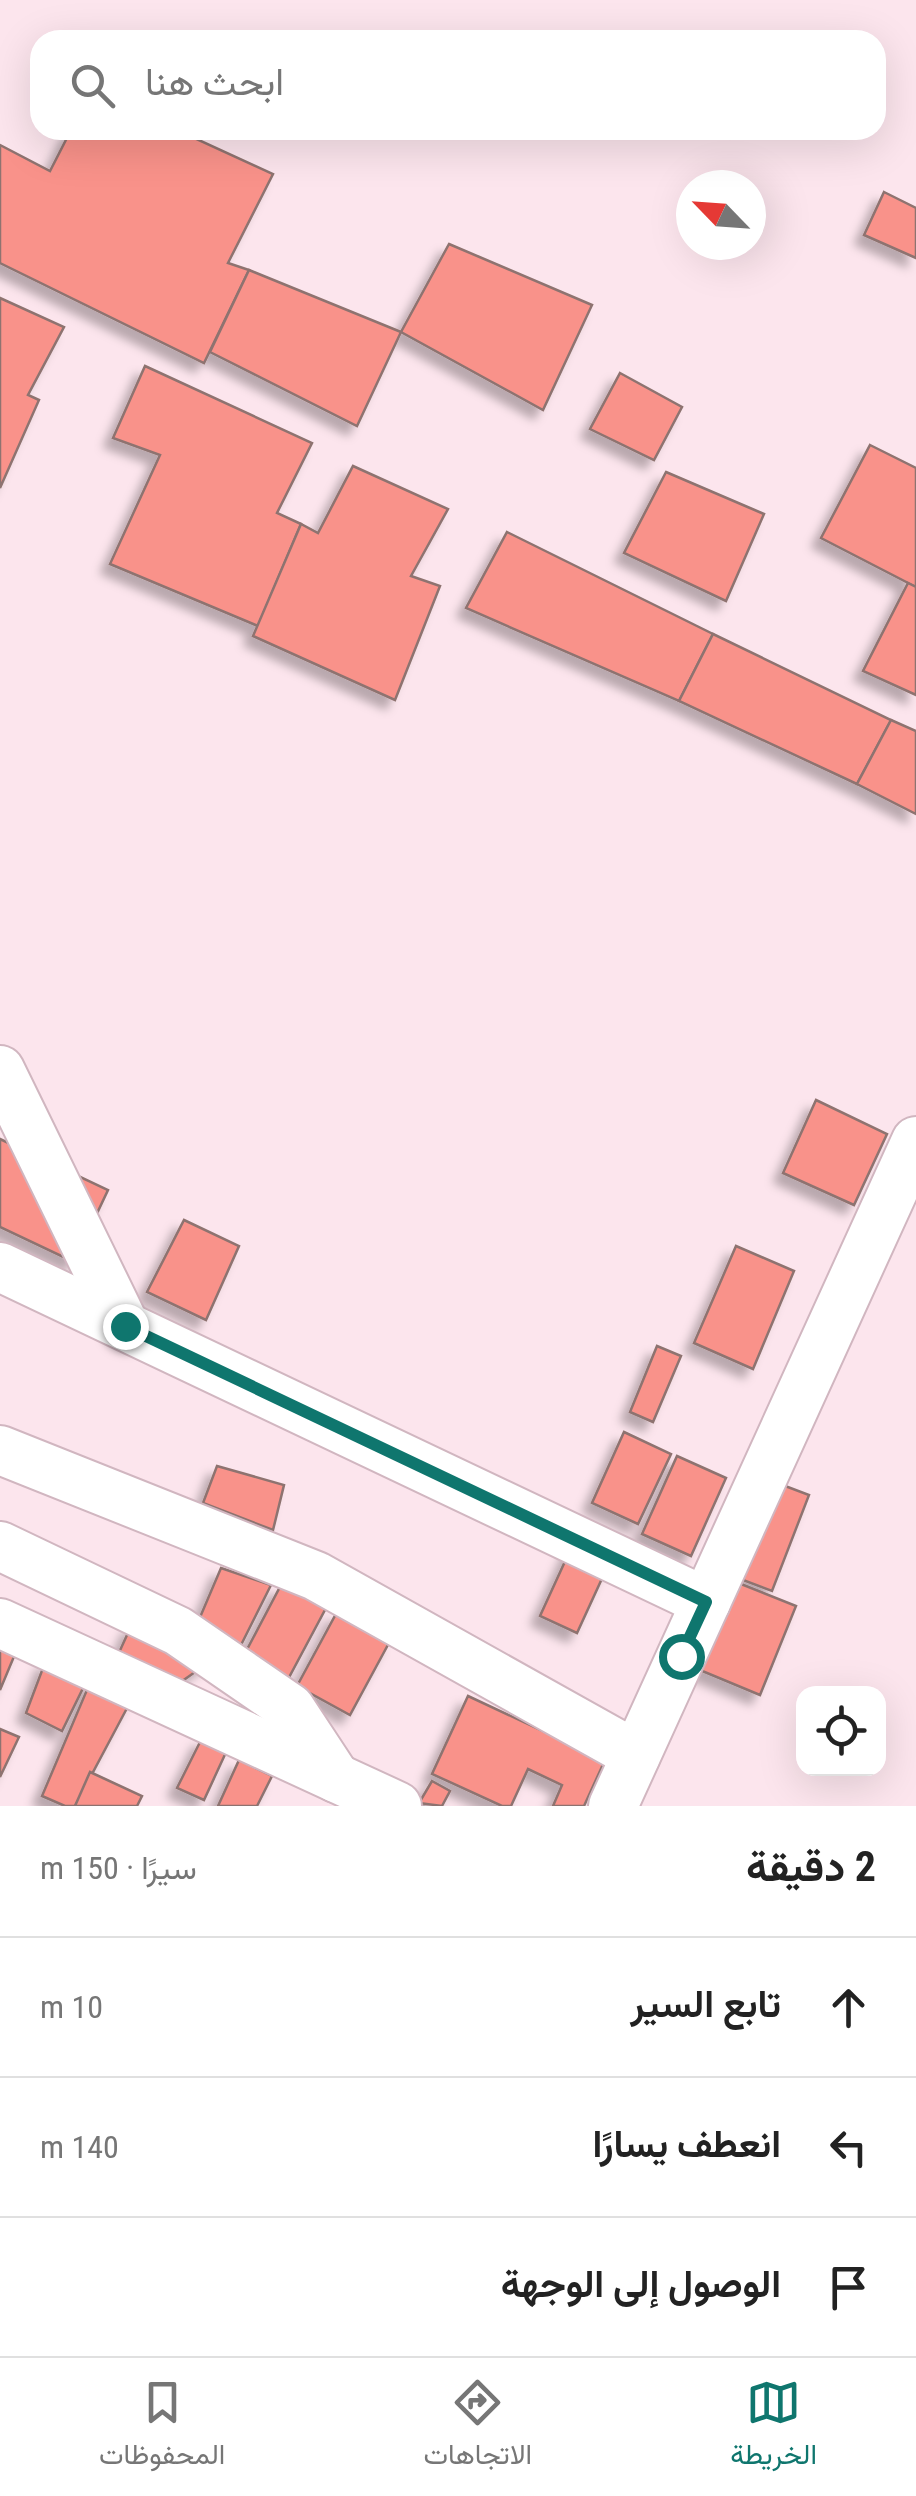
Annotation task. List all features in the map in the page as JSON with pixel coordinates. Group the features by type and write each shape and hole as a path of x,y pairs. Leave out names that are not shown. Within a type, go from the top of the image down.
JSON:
{"street":[{"path":"0,1070 18,1137 125,1326"},
{"path":"613,1806 916,1141"},
{"path":"0,1268 706,1602"},
{"path":"0,1450 316,1576 636,1755"},
{"path":"0,1546 178,1631 290,1708 336,1778"},
{"path":"0,1623 396,1806"}],"building":[{"path":"66,140 199,140 273,174 228,263 249,270 204,363 0,263 0,145 50,171"},
{"path":"884,192 916,208 916,258 864,235"},
{"path":"449,244 592,305 543,410 401,332"},
{"path":"249,270 401,332 357,426 210,352"},
{"path":"0,298 64,327 28,395 39,400 0,488"},
{"path":"145,366 312,443 277,513 301,524 258,626 110,564 160,455 113,438"},
{"path":"620,373 682,407 654,460 590,429"},
{"path":"870,445 916,468 916,587 821,538"},
{"path":"353,466 448,509 411,576 440,586 395,700 253,636 301,524 318,533"},
{"path":"666,472 764,514 726,601 624,553"},
{"path":"507,532 713,634 679,701 466,608"},
{"path":"908,583 916,587 916,695 863,671"},
{"path":"713,634 891,720 857,784 679,701"},
{"path":"891,720 916,731 916,814 857,784"},
{"path":"816,1100 887,1134 854,1205 783,1173"},
{"path":"0,1139 108,1190 74,1262 0,1227"},
{"path":"184,1220 239,1246 206,1320 147,1292"},
{"path":"736,1246 794,1271 753,1369 694,1343"},
{"path":"657,1346 681,1356 653,1422 630,1412"},
{"path":"624,1432 671,1454 638,1524 592,1503"},
{"path":"677,1456 726,1478 691,1556 642,1534"},
{"path":"217,1466 284,1485 273,1530 203,1503"},
{"path":"772,1481 809,1495 772,1591 735,1577"},
{"path":"573,1544 610,1561 577,1633 540,1616"},
{"path":"221,1568 271,1585 236,1655 192,1636"},
{"path":"731,1580 796,1606 760,1695 695,1668"},
{"path":"281,1585 326,1608 286,1683 242,1659"},
{"path":"337,1612 390,1641 350,1715 297,1686"},
{"path":"132,1624 212,1660 178,1684 117,1657"},
{"path":"0,1639 18,1647 0,1690"},
{"path":"46,1660 86,1682 62,1731 26,1713"},
{"path":"92,1678 134,1695 75,1806 65,1806 42,1796"},
{"path":"468,1696 605,1760 584,1806 553,1806 562,1785 528,1769 511,1806 502,1806 432,1774"},
{"path":"0,1729 19,1737 0,1777"},
{"path":"202,1738 228,1748 204,1800 177,1788"},
{"path":"239,1760 272,1776 257,1806 218,1806"},
{"path":"90,1772 142,1796 137,1806 75,1806"},
{"path":"432,1781 450,1791 442,1806 419,1803"}],"route":[{"path":"125,1326 706,1602 681,1656"}]}
